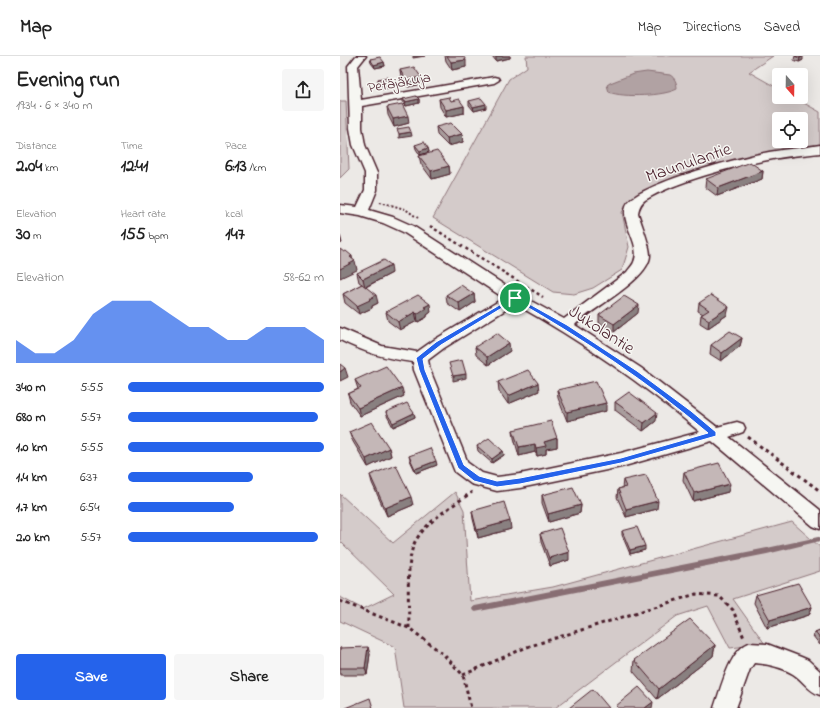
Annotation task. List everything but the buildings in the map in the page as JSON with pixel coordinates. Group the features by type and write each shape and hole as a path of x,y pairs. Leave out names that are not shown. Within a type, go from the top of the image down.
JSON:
{"street":[{"path":"361,56 353,66 356,128 359,145 371,173 371,190 362,212"},
{"path":"340,63 353,66"},
{"name":"Petäjäkuja","path":"356,104 494,80"},
{"name":"Maunulantie","path":"565,326 573,318 632,275 641,263 644,254 631,213 633,205 640,198 672,183 720,168 768,156 820,149"},
{"name":"Jukolantie","path":"340,209 362,212 388,220 408,229 515,298 565,326 635,372 689,413 820,521"},
{"path":"340,333 356,342 389,354 420,358 439,344 515,298"},
{"path":"420,358 422,370 461,466 477,478 497,484 520,481 613,462 737,428"},
{"path":"725,708 741,664 749,653 767,654 802,667 820,685"}],"path":[{"path":"409,628 411,559 415,541 436,519 486,481"},
{"path":"463,675 527,647 696,594 718,596 733,610 749,653"},
{"path":"340,601 409,628 443,654 463,675 471,708"}],"shaded area":[{"path":"526,56 773,56 749,72 772,85 772,104 806,104 820,112 820,145 808,146 808,112 772,112 772,148 785,148 676,176 638,193 622,212 629,247 622,270 593,288 574,294 553,292 433,218 509,79 527,67"},
{"path":"647,72 670,75 677,85 677,89 653,95 633,96 609,92 607,85 610,83 633,74"},
{"path":"340,101 346,101 349,169 340,178"},
{"path":"455,492 464,510 470,601 553,587 792,522 820,547 820,571 733,599 765,644 730,648 708,606 677,616 555,708 404,708 395,647 340,621 340,597 363,609 394,594 340,541 340,494 393,543"}],"waterway":[{"path":"475,609 767,551 818,539"}],"route":[{"path":"515,298 565,326 635,372 714,434 621,460 520,481 497,484 477,478 461,466 422,370 420,358 439,344 515,298"}]}
